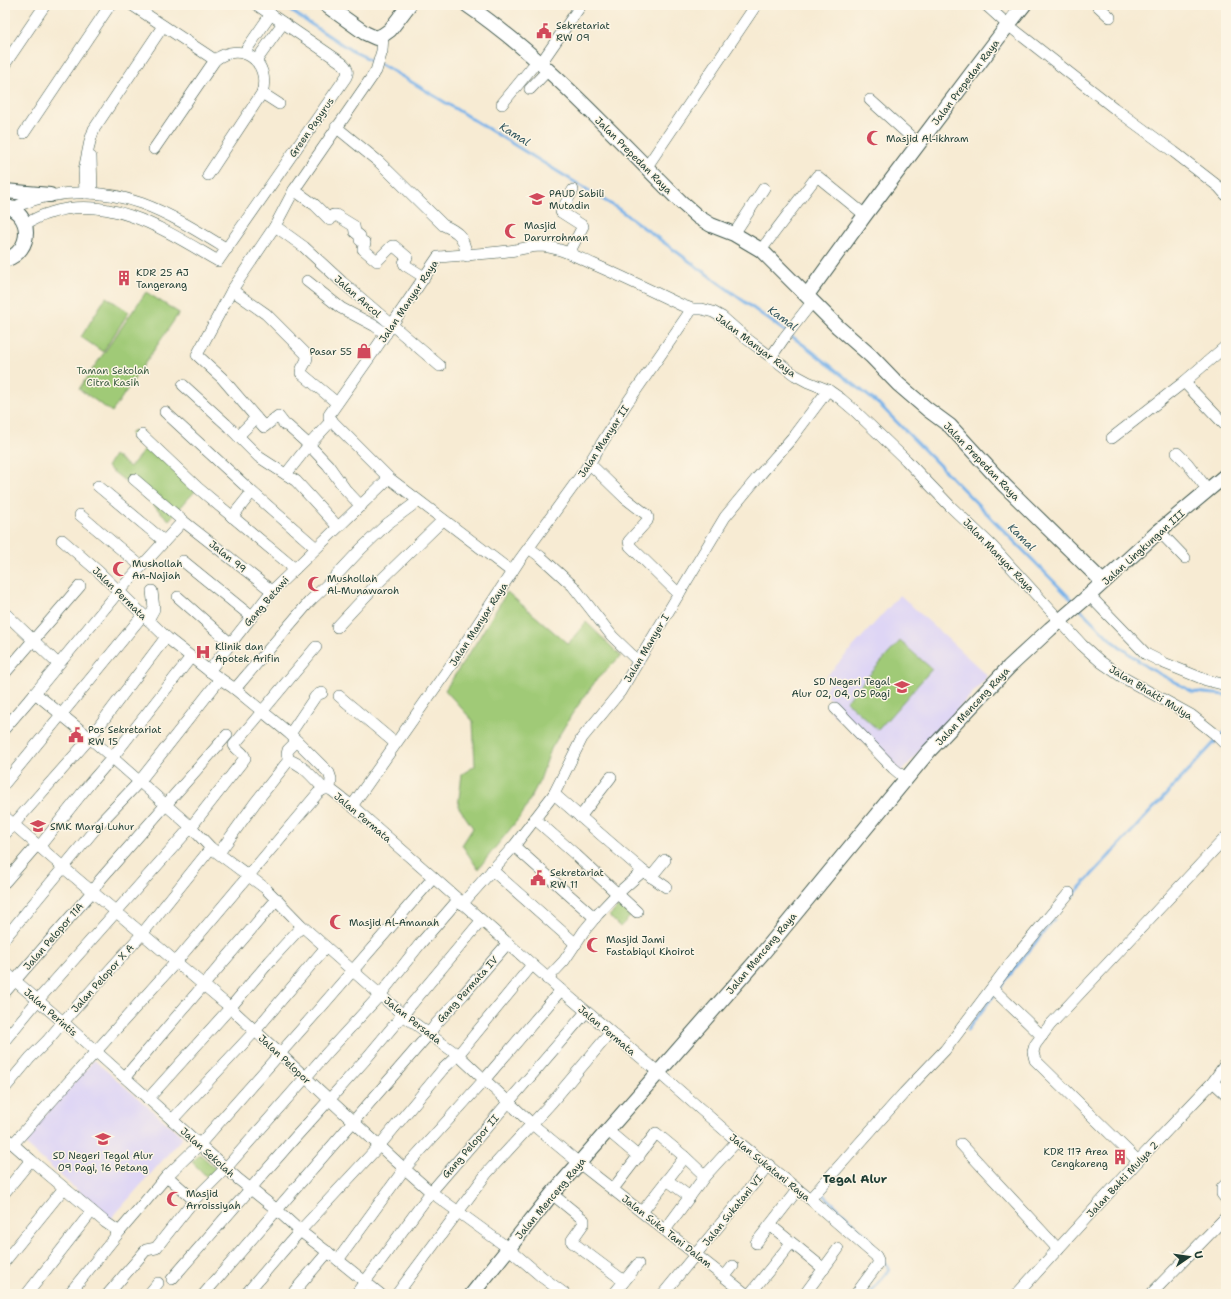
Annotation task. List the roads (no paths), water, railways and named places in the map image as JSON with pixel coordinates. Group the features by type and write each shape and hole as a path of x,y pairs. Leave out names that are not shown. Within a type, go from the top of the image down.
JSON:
{"street":[{"path":"5,64 45,5"},
{"path":"24,133 110,5"},
{"path":"132,5 215,60"},
{"name":"Green Papyrus","path":"227,249 347,75 347,69 342,63 257,5"},
{"path":"326,5 365,33 376,38 383,36 390,30 409,5"},
{"name":"Jalan Prepedan Raya","path":"467,5 483,16 542,64 646,168 698,217 711,225 734,234 761,250 838,327 871,356 898,384 927,409 950,426 1004,485 1103,582"},
{"path":"530,89 542,64 582,5"},
{"path":"646,168 756,5"},
{"path":"986,5 1008,25 1114,108 1174,152 1222,191"},
{"name":"Jalan Prepedan Raya","path":"810,298 865,215 1024,5"},
{"path":"1097,5 1110,17"},
{"path":"244,53 271,14"},
{"path":"256,61 283,23"},
{"path":"89,193 84,170 94,129 163,26"},
{"path":"361,506 345,489 328,465 309,445 285,425 278,416 264,427 222,378 197,355 232,290 275,226 294,190 376,70 382,51 383,36"},
{"path":"154,150 215,60 221,55 229,52 244,53 256,61 261,68 264,76 262,93 208,175"},
{"path":"502,104 542,64"},
{"path":"262,93 280,104"},
{"path":"870,100 919,144"},
{"path":"336,127 379,162 443,225 457,231 462,239 467,256"},
{"path":"761,250 817,176 865,215"},
{"path":"734,234 764,188"},
{"path":"294,190 315,205 330,220 333,215 336,214 354,226 355,232 360,236 360,240 365,243 363,249 377,261 392,246 394,246 407,256 404,263 405,265 424,277"},
{"path":"569,253 582,226 561,212 573,190"},
{"path":"5,191 50,196"},
{"path":"8,207 50,196 89,193 123,198 155,208 186,224 227,249 218,261 157,226 132,216 110,211 81,208 56,211 42,215 25,224"},
{"path":"5,260 14,256 23,245 26,235 25,224 20,215 8,207"},
{"name":"Jalan Ancol","path":"275,226 304,247 389,330 440,366"},
{"name":"Jalan Manyar Raya","path":"352,806 451,665 512,572 389,478 328,415 389,330 438,257 467,256 488,252 507,252 540,246 548,247 569,253 692,309 702,309 713,312 722,317 747,339 794,375 828,390 855,411 906,460 950,506 1065,616"},
{"path":"307,280 341,308 375,326 389,330"},
{"path":"232,290 266,314 307,356 307,361 302,368 301,373 337,403"},
{"path":"771,357 799,318 810,298"},
{"name":"Jalan Manyar II","path":"512,572 589,463 625,406 692,309"},
{"path":"1112,438 1184,382 1226,346"},
{"path":"1184,382 1226,426"},
{"path":"183,385 259,457 296,481 338,527"},
{"name":"Jalan Manyer I","path":"108,1294 146,1250 156,1248 194,1200 226,1168 380,995 420,944 514,846 554,794 582,738 620,692 725,517 792,438 828,390"},
{"path":"165,412 252,492 316,548"},
{"path":"238,436 256,418"},
{"path":"286,474 309,445 332,420"},
{"path":"142,435 179,471 232,517 295,568"},
{"path":"1177,453 1187,463 1208,490"},
{"path":"589,463 625,498 647,515 647,520 630,541 630,546 678,594"},
{"name":"Jalan Lingkungan III","path":"1065,616 1159,531 1226,475"},
{"name":"Gang Betawi","path":"209,671 272,591 389,478"},
{"name":"Jalan 99","path":"134,479 183,521 272,591"},
{"path":"98,486 164,541"},
{"path":"232,517 252,492"},
{"path":"235,689 310,601 387,524 418,501"},
{"path":"80,515 141,566"},
{"path":"338,627 377,584 443,520"},
{"path":"5,728 141,566 183,521"},
{"path":"1159,531 1185,558"},
{"name":"Jalan Permata","path":"62,540 100,572 166,637 209,671 235,689 294,737 329,773 331,779 327,789 352,806 532,966 658,1072"},
{"path":"529,548 573,586 612,636 638,661"},
{"path":"183,561 252,617"},
{"path":"5,673 80,586"},
{"path":"5,783 154,609 152,591"},
{"path":"178,597 230,643"},
{"path":"1087,597 1146,654 1206,680 1226,685"},
{"path":"7,615 58,664"},
{"name":"Jalan Bhakti Mulya","path":"1065,616 1082,645 1101,662 1124,678 1191,715 1225,744"},
{"name":"Jalan Menceng Raya","path":"472,1294 552,1194 583,1166 607,1130 762,953 929,751 1009,667 1065,616"},
{"path":"5,834 9,821 90,738 166,637"},
{"path":"5,1040 38,1000 191,827 245,758 234,745 316,647"},
{"path":"5,882 38,846 112,758 191,657"},
{"path":"5,938 101,822 139,782 220,679"},
{"name":"Jalan Persada","path":"35,693 90,738 215,850 249,875 277,899 302,926 380,995 429,1034 458,1054 532,1124 583,1166"},
{"path":"120,1231 105,1222 7,1139 96,1052 176,962 318,793 327,789 305,769 290,760 287,754 294,737 315,697 322,693"},
{"path":"339,696 395,744"},
{"path":"835,708 893,768 906,779"},
{"name":"Jalan Pelopor 11A","path":"5,992 92,892 100,880 227,735"},
{"name":"Jalan Pelopor X A","path":"5,1088 215,850 290,760"},
{"path":"580,817 611,776"},
{"path":"554,794 647,874 666,887"},
{"path":"535,819 637,912"},
{"name":"Jalan Pelopor","path":"9,821 230,1008 431,1192 508,1248 542,1277 565,1294"},
{"path":"1138,1161 1035,1060 1034,1048 1042,1036 1067,1007 1226,837"},
{"path":"514,846 595,918"},
{"path":"547,979 564,961 595,918 617,894 665,860"},
{"path":"492,870 576,944"},
{"path":"69,1294 120,1231 168,1176 199,1145 433,878"},
{"path":"810,1199 904,1093 945,1050 995,991 1012,961 1069,893"},
{"path":"125,1077 277,899"},
{"path":"172,1279 330,1100 481,921"},
{"path":"148,1099 302,926"},
{"name":"Gang Permata IV","path":"204,1294 429,1034 436,1024 507,944"},
{"path":"172,1120 255,1032 326,946"},
{"path":"246,1294 300,1231 379,1146 532,966"},
{"name":"Jalan Perintis","path":"5,972 96,1052"},
{"path":"338,1260 405,1168 485,1079 561,990"},
{"path":"995,991 1042,1036"},
{"name":"Gang Pelopor II","path":"356,1294 431,1192 586,1012"},
{"path":"397,1294 487,1173 532,1124 610,1033"},
{"name":"Jalan Sekolah","path":"96,1052 250,1189 277,1210 300,1231 380,1294"},
{"name":"Jalan Bakti Mulya 2","path":"1017,1294 1138,1161 1213,1082 1226,1063"},
{"name":"Jalan Sukatani Raya","path":"658,1072 737,1141 769,1165 876,1256 878,1264 856,1294"},
{"path":"1213,1082 1226,1094"},
{"path":"607,1130 639,1157"},
{"path":"613,1189 656,1133 706,1176"},
{"path":"665,1230 706,1176 737,1141"},
{"path":"960,1144 1058,1250"},
{"path":"642,1212 685,1158"},
{"path":"5,1192 31,1160"},
{"name":"Jalan Sukatani VI","path":"663,1294 769,1165"},
{"name":"Jalan Suka Tani Dalam","path":"583,1166 746,1294"},
{"path":"168,1176 194,1200"},
{"path":"667,1180 690,1197"},
{"path":"1226,1184 1222,1188 1222,1194 1226,1199"},
{"path":"5,1261 64,1188"},
{"path":"756,1244 798,1189"},
{"path":"552,1194 584,1220 584,1223 572,1242 624,1281"},
{"path":"27,1294 92,1211"},
{"path":"1151,1294 1226,1217"},
{"path":"770,1225 824,1269"},
{"path":"750,1294 791,1243"},
{"path":"810,1292 838,1249"},
{"path":"292,1294 328,1252"},
{"path":"614,1294 638,1264"},
{"path":"725,1276 733,1266"},
{"path":"149,1294 158,1283"}],"waterway":[{"name":"Kamal","path":"282,5 352,51 376,62"},
{"name":"Kamal","path":"381,64 617,208 809,349 881,406 1075,603"},
{"name":"Kamal","path":"1080,609 1110,639 1147,667 1193,692 1226,695"},
{"path":"1072,896 1226,730"},
{"path":"998,990 1054,919"},
{"path":"967,1030 994,995"},
{"path":"820,1191 868,1237 876,1250"},
{"path":"870,1294 889,1269 882,1258"}],"place":[{"name":"Sekretariat RW 09","path":"544,31"},
{"name":"Masjid Al-ikhram","path":"874,138"},
{"name":"PAUD Sabili Mutadin","path":"537,199"},
{"name":"Masjid Darurrohman","path":"512,231"},
{"name":"KDR 25 AJ Tangerang","path":"124,278"},
{"name":"Pasar 55","path":"364,351"},
{"name":"Mushollah An-Najiah","path":"120,569"},
{"name":"Mushollah Al-Munawaroh","path":"315,584"},
{"name":"Klinik dan Apotek Arifin","path":"203,652"},
{"name":"SD Negeri Tegal Alur 02, 04, 05 Pagi","path":"902,687"},
{"name":"Pos Sekretariat RW 15","path":"76,735"},
{"name":"SMK Margi Luhur","path":"38,826"},
{"name":"Sekretariat RW 11","path":"538,878"},
{"name":"Masjid Al-Amanah","path":"337,922"},
{"name":"Masjid Jami Fastabiqul Khoirot","path":"594,945"},
{"name":"SD Negeri Tegal Alur 09 Pagi, 16 Petang","path":"103,1139"},
{"name":"KDR 117 Area Cengkareng","path":"1120,1157"},
{"name":"Masjid Arroissiyah","path":"174,1199"}],"district":[{"name":"Tegal Alur","path":"855,1179"}],"park label":[{"name":"Taman Sekolah Citra Kasih","path":"113,376"}]}
